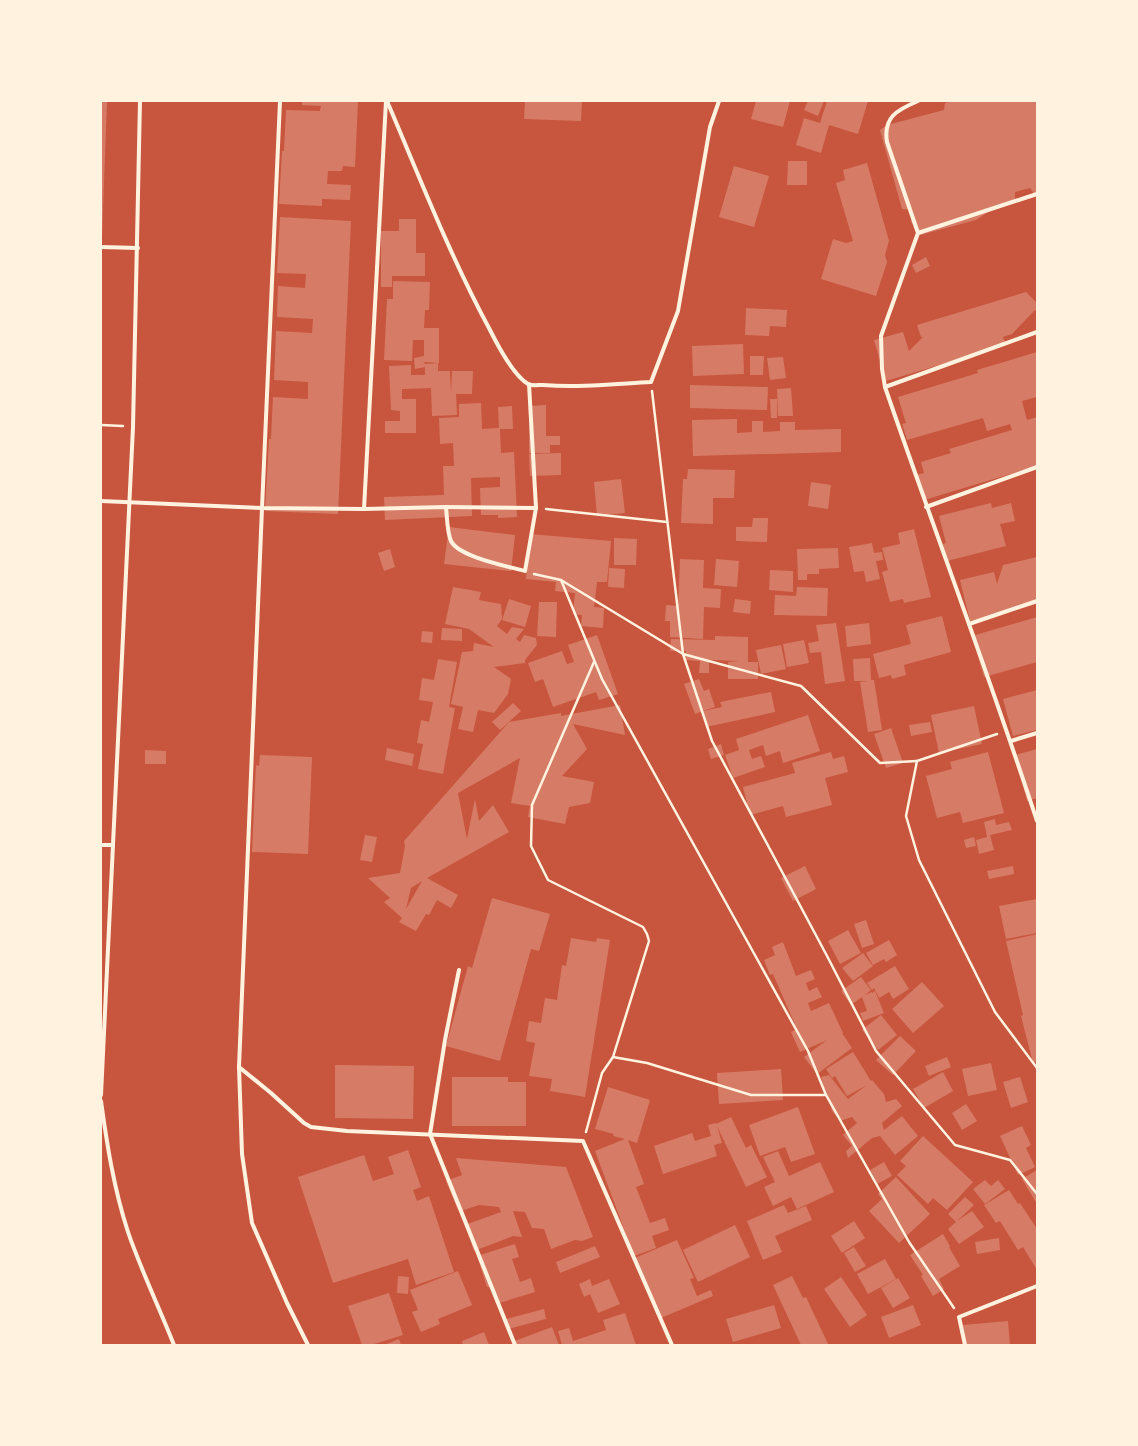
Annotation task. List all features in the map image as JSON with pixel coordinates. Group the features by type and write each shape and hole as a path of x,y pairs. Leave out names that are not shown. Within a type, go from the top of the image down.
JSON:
{"street":[{"path":"101,1095 133,427 140,101"},
{"path":"280,101 239,1067 242,1154 252,1224 287,1303 308,1345"},
{"path":"364,509 386,101"},
{"path":"386,101 452,254 476,305 502,353 517,373 529,384 555,386 586,386 651,382 678,311 710,127 719,101"},
{"path":"918,101 902,108 892,117 888,123 886,132 887,142 918,233 881,336 882,369 885,387 926,507 1011,741 1037,820"},
{"path":"918,233 1037,194"},
{"path":"101,247 138,248"},
{"path":"885,387 1037,332"},
{"path":"446,507 452,541 460,550 469,555 525,571 536,508 529,384"},
{"path":"926,507 1037,467"},
{"path":"101,501 262,508 536,508"},
{"path":"969,624 1037,601"},
{"path":"1011,741 1037,733"},
{"path":"101,845 113,845"},
{"path":"459,970 445,1040 430,1134 514,1345"},
{"path":"239,1067 304,1123 311,1127 347,1131 583,1141 672,1345"},
{"path":"101,1101 115,1185 128,1232 174,1345"},
{"path":"964,1345 960,1317 1037,1286"}],"path":[{"path":"651,382 683,654 712,741 876,1051 955,1145 1010,1160 1037,1194"},
{"path":"101,425 133,427"},
{"path":"536,508 667,522"},
{"path":"525,571 560,580 683,654 801,686 880,762 917,761 1007,730"},
{"path":"560,580 602,679 808,1051 826,1095 909,1242 960,1317"},
{"path":"583,1141 602,1073 613,1057 649,941 648,934 643,927 548,880 530,846 532,805 594,662"},
{"path":"917,761 906,816 919,860 995,1012 1037,1068"},
{"path":"613,1057 647,1063 751,1095 826,1095"}],"building":[{"path":"101,101 107,101 102,238 101,238"},
{"path":"302,101 358,101 355,167 343,166 342,171 328,171 327,184 351,185 350,200 322,199 322,206 279,204 286,110 320,111 321,106 302,105"},
{"path":"525,101 582,101 581,121 524,119"},
{"path":"756,101 790,101 783,127 751,119"},
{"path":"808,101 824,101 818,116 804,110"},
{"path":"827,101 868,101 858,134 829,125 821,153 796,145 804,118 820,123"},
{"path":"953,101 1037,101 1037,198 1030,188 1015,192 1015,201 997,206 976,220 920,235 911,222 912,210 902,209 880,130 887,125 944,110 945,103"},
{"path":"788,161 807,161 807,185 787,185"},
{"path":"867,163 889,241 885,255 887,262 876,296 821,279 833,239 846,243 853,241 836,183 845,180 843,170"},
{"path":"734,166 769,176 754,227 719,217"},
{"path":"280,217 351,221 338,514 265,511 273,397 308,399 308,382 274,380 276,331 312,333 313,319 277,317 278,286 305,288 306,274 277,273"},
{"path":"399,219 416,219 416,253 425,253 425,276 392,276 392,287 381,287 381,231 399,231"},
{"path":"926,257 930,266 916,273 912,265"},
{"path":"393,281 430,282 429,310 425,310 424,328 439,328 439,363 424,362 425,364 438,363 438,371 450,371 451,393 452,371 473,371 472,394 456,394 457,415 432,416 431,388 402,389 402,399 416,399 416,433 385,433 385,421 400,421 400,411 391,410 389,366 411,365 411,375 425,375 425,367 415,369 414,358 424,356 424,340 413,340 412,361 384,360 387,299 393,299"},
{"path":"1026,292 1037,303 1037,312 1035,310 1012,334 1003,337 1006,345 886,381 874,340 903,332 909,351 923,337 921,337 917,325"},
{"path":"746,308 787,310 786,327 770,326 769,336 745,335"},
{"path":"743,344 744,374 693,376 692,346"},
{"path":"1037,352 1037,397 1022,401 1027,420 1037,417 1037,466 924,500 916,475 924,473 921,462 951,453 949,449 1012,430 1010,424 987,431 983,418 907,440 902,424 906,423 898,397 978,373 977,370"},
{"path":"750,356 764,356 763,375 750,375"},
{"path":"783,357 786,378 770,380 767,358"},
{"path":"690,385 768,387 767,410 690,408"},
{"path":"791,388 793,416 778,416 777,389"},
{"path":"770,399 777,399 777,418 771,418"},
{"path":"481,403 482,429 499,428 498,407 512,406 513,429 500,429 501,453 514,452 517,517 498,518 498,515 481,515 480,488 500,487 500,477 471,478 472,516 385,520 384,497 444,495 443,466 454,466 453,443 440,444 439,418 459,417 459,404"},
{"path":"546,405 546,436 560,436 560,445 550,445 550,453 529,453 529,406"},
{"path":"737,419 737,433 752,432 752,421 763,421 763,432 780,431 780,422 795,422 795,430 841,429 841,452 693,456 692,420"},
{"path":"561,453 561,475 530,476 529,454"},
{"path":"688,469 735,470 734,498 713,498 713,524 681,523 683,479 687,479"},
{"path":"621,479 625,513 597,516 594,482"},
{"path":"811,482 831,485 828,509 808,506"},
{"path":"991,503 992,508 1011,503 1015,521 1000,524 1006,546 947,561 943,544 946,543 939,516"},
{"path":"753,518 768,518 767,542 736,541 736,527 752,527"},
{"path":"449,527 515,535 511,571 444,564"},
{"path":"914,529 931,597 904,603 903,599 890,602 882,572 888,570 882,548 900,544 898,533"},
{"path":"530,534 611,541 607,582 597,582 594,607 604,608 603,628 581,626 582,615 573,614 575,593 555,591 556,582 526,579"},
{"path":"614,538 637,539 636,565 614,565"},
{"path":"872,543 874,553 882,552 883,560 876,561 880,579 866,582 864,571 854,572 849,547"},
{"path":"838,548 839,568 819,569 819,574 807,574 807,580 798,580 797,549"},
{"path":"390,549 395,567 384,571 378,553"},
{"path":"1037,557 1037,604 970,621 960,580 994,572 997,584 1003,565"},
{"path":"680,559 704,560 703,588 721,589 720,608 704,607 703,639 670,637 670,621 665,621 666,605 678,606"},
{"path":"716,559 739,561 737,587 714,585"},
{"path":"609,568 625,569 624,588 608,587"},
{"path":"770,570 793,571 793,592 769,590"},
{"path":"453,587 481,592 479,600 501,604 502,619 497,626 507,634 512,627 524,629 516,639 520,642 524,635 536,638 537,645 525,660 525,663 494,667 511,679 508,694 494,713 478,710 473,732 458,729 463,707 451,704 462,652 473,651 474,643 494,647 469,629 445,624"},
{"path":"797,587 828,588 827,616 774,615 775,595 796,596"},
{"path":"509,599 531,606 525,627 502,620"},
{"path":"735,599 751,601 750,614 733,612"},
{"path":"539,602 557,602 556,637 537,636"},
{"path":"942,616 951,652 904,665 906,675 892,679 891,675 879,678 873,654 911,644 906,625"},
{"path":"1037,617 1037,662 984,677 972,636"},
{"path":"836,623 845,681 825,684 821,652 810,653 808,643 819,641 816,625"},
{"path":"869,623 871,644 847,647 845,626"},
{"path":"442,628 462,629 462,641 441,640"},
{"path":"422,631 433,632 432,643 421,642"},
{"path":"597,635 618,694 599,700 596,692 553,707 543,679 535,682 528,663 562,651 567,664 574,662 568,645"},
{"path":"715,636 748,637 748,662 758,662 758,679 728,679 728,662 739,661 709,660 709,673 699,673 700,661 685,660 686,651 670,651 671,639 715,640"},
{"path":"804,640 809,663 787,667 783,644"},
{"path":"781,645 786,669 761,674 756,650"},
{"path":"870,658 871,680 874,680 882,730 868,732 860,682 868,681 854,681 853,659"},
{"path":"438,659 457,662 449,707 455,708 443,774 418,769 423,744 417,743 421,720 429,722 433,702 419,700 422,678 434,680"},
{"path":"699,679 704,691 709,689 715,707 695,714 684,684"},
{"path":"1037,690 1037,730 1013,736 1003,699"},
{"path":"771,692 775,712 706,727 703,711 722,707 720,702"},
{"path":"513,703 521,711 500,730 492,722"},
{"path":"620,705 625,735 573,724 587,749 562,776 594,782 590,803 569,807 565,824 528,817 530,806 511,803 520,758 458,793 467,839 475,799 479,821 493,805 509,832 427,878 458,895 451,908 437,900 429,915 426,914 416,931 399,922 402,918 384,902 390,898 368,878 400,873 405,846 404,841 509,722 561,713 561,716","holes":["422,881 406,909 411,888"]},
{"path":"974,706 982,744 939,753 931,715"},
{"path":"808,715 820,751 783,763 780,751 766,756 763,745 749,750 752,759 761,756 765,767 733,778 725,755 739,750 736,739"},
{"path":"930,722 932,732 911,736 909,725"},
{"path":"891,728 903,763 886,768 874,734"},
{"path":"721,744 724,755 711,759 708,749"},
{"path":"387,748 414,754 412,766 385,760"},
{"path":"1037,749 1037,798 1027,801 1015,755"},
{"path":"145,750 166,751 166,764 145,764"},
{"path":"831,752 833,759 844,756 848,772 825,778 832,805 786,817 783,806 750,815 743,787 795,773 792,763"},
{"path":"988,752 1004,813 963,823 960,812 937,818 926,776 952,769 950,762"},
{"path":"260,755 312,757 308,854 252,852 256,765 259,766"},
{"path":"995,819 996,825 1009,822 1012,830 990,835 994,850 979,854 976,840 987,837 984,822"},
{"path":"365,835 377,837 372,862 360,860"},
{"path":"974,837 976,846 966,848 964,840"},
{"path":"805,866 816,889 793,901 781,878"},
{"path":"1013,866 1014,874 989,879 987,871"},
{"path":"492,898 550,914 539,951 531,949 500,1061 446,1046 468,966 472,968"},
{"path":"1037,899 1037,933 1006,939 999,906"},
{"path":"866,920 874,944 862,948 854,924"},
{"path":"848,930 861,953 840,964 828,941"},
{"path":"1037,934 1037,1062 1033,1063 1021,1016 1023,1015 1006,941"},
{"path":"571,938 596,942 597,938 610,940 585,1097 550,1091 552,1079 529,1076 535,1043 526,1041 529,1021 541,1023 545,998 557,1000 562,965 566,966"},
{"path":"889,940 897,955 886,962 884,959 873,965 866,953"},
{"path":"783,942 796,976 811,970 815,979 806,983 809,991 817,987 822,997 808,1003 811,1011 829,1003 842,1033 852,1048 817,1074 804,1057 827,1040 800,1052 791,1032 797,1029 773,974 770,975 764,960 775,955 772,947"},
{"path":"863,953 873,966 853,981 842,968"},
{"path":"895,966 909,989 893,999 889,992 879,998 874,988 872,990 867,983"},
{"path":"861,977 871,990 865,995 872,992 873,994 875,991 884,1013 863,1021 860,1013 867,1011 862,997 851,1005 841,991"},
{"path":"922,982 944,1006 913,1033 892,1009"},
{"path":"881,1015 897,1035 878,1050 862,1030"},
{"path":"900,1036 916,1051 893,1075 876,1060"},
{"path":"853,1052 871,1081 872,1080 884,1094 886,1102 896,1099 902,1106 882,1123 884,1130 902,1116 918,1136 895,1155 880,1136 872,1138 848,1158 846,1151 852,1146 843,1135 857,1123 852,1117 840,1121 832,1111 821,1077 829,1075 848,1099 867,1085 847,1096 835,1076 832,1078 826,1069"},
{"path":"947,1057 951,1067 929,1076 925,1066"},
{"path":"991,1063 997,1090 968,1096 962,1069"},
{"path":"335,1065 414,1066 413,1119 335,1118"},
{"path":"781,1069 783,1100 719,1104 717,1073"},
{"path":"943,1072 953,1091 924,1108 913,1089"},
{"path":"452,1077 508,1077 508,1082 526,1082 526,1126 452,1126"},
{"path":"1020,1077 1028,1102 1011,1108 1003,1082"},
{"path":"608,1087 650,1100 637,1143 628,1140 644,1184 636,1187 650,1223 665,1218 669,1230 652,1236 656,1248 634,1256 595,1151 625,1139 613,1136 614,1134 595,1129"},
{"path":"966,1104 977,1121 962,1130 952,1113"},
{"path":"798,1107 815,1154 791,1162 785,1147 760,1156 749,1125"},
{"path":"731,1117 746,1148 751,1145 767,1177 746,1187 717,1126 722,1143 714,1145 717,1156 663,1174 654,1146 692,1133 695,1141 711,1136 708,1125 716,1124"},
{"path":"1022,1126 1031,1145 1026,1148 1035,1167 1018,1175 1000,1136"},
{"path":"923,1136 973,1182 947,1210 933,1198 928,1204 897,1175 906,1166 900,1161"},
{"path":"408,1150 421,1187 413,1190 417,1201 429,1196 454,1272 416,1285 408,1259 333,1283 298,1177 364,1155 373,1181 394,1174 388,1157"},
{"path":"778,1151 789,1176 820,1162 834,1192 797,1209 791,1197 773,1206 764,1187 775,1182 763,1157"},
{"path":"456,1158 566,1167 593,1237 582,1241 575,1240 551,1249 544,1229 532,1228 525,1212 513,1211 522,1237 513,1236 474,1251 465,1225 501,1212 499,1207 479,1205 464,1210 458,1210 446,1181 462,1175"},
{"path":"884,1162 892,1176 877,1184 870,1170"},
{"path":"1037,1170 1037,1204 1022,1179"},
{"path":"896,1177 930,1214 899,1243 869,1211 882,1199 878,1194"},
{"path":"985,1180 991,1186 998,1180 1005,1189 985,1204 973,1189"},
{"path":"1009,1190 1018,1204 1020,1203 1037,1229 1037,1270 1023,1247 1018,1250 1000,1221 996,1223 984,1205"},
{"path":"965,1197 974,1205 957,1221 972,1211 984,1227 959,1244 948,1229 956,1222 948,1214"},
{"path":"784,1205 788,1213 806,1206 812,1220 775,1236 782,1252 763,1260 747,1221"},
{"path":"854,1221 865,1238 842,1253 831,1236"},
{"path":"735,1225 750,1257 698,1282 683,1250"},
{"path":"943,1234 960,1266 939,1279 944,1289 933,1296 921,1276 923,1275 910,1255"},
{"path":"999,1238 1000,1250 977,1254 975,1242"},
{"path":"677,1240 694,1278 690,1279 697,1296 711,1290 713,1296 661,1318 635,1258"},
{"path":"515,1244 519,1257 512,1259 520,1282 531,1278 535,1292 496,1304 491,1287 487,1287 477,1256"},
{"path":"595,1246 600,1257 560,1273 556,1262"},
{"path":"854,1247 866,1266 855,1272 844,1253"},
{"path":"885,1259 896,1279 868,1294 857,1274"},
{"path":"458,1271 472,1305 438,1319 440,1324 421,1332 412,1312 418,1310 410,1290"},
{"path":"398,1276 409,1277 408,1294 397,1293"},
{"path":"792,1276 803,1298 806,1297 828,1344 801,1345 773,1285"},
{"path":"841,1277 867,1315 850,1327 824,1289"},
{"path":"898,1278 910,1298 893,1308 881,1288"},
{"path":"590,1279 592,1286 609,1279 620,1304 598,1313 590,1294 584,1297 579,1284"},
{"path":"389,1293 403,1335 371,1345 362,1345 348,1306"},
{"path":"774,1305 781,1328 733,1342 726,1319"},
{"path":"913,1305 921,1325 889,1338 881,1317"},
{"path":"544,1309 546,1319 508,1329 506,1319"},
{"path":"625,1313 636,1345 562,1345 558,1331 569,1328 573,1341 606,1330 603,1320"},
{"path":"1008,1321 1010,1345 965,1345 963,1325"},
{"path":"552,1327 559,1345 513,1345 512,1342"},
{"path":"484,1332 489,1345 463,1345 462,1341"},
{"path":"399,1339 401,1345 384,1345"}]}
